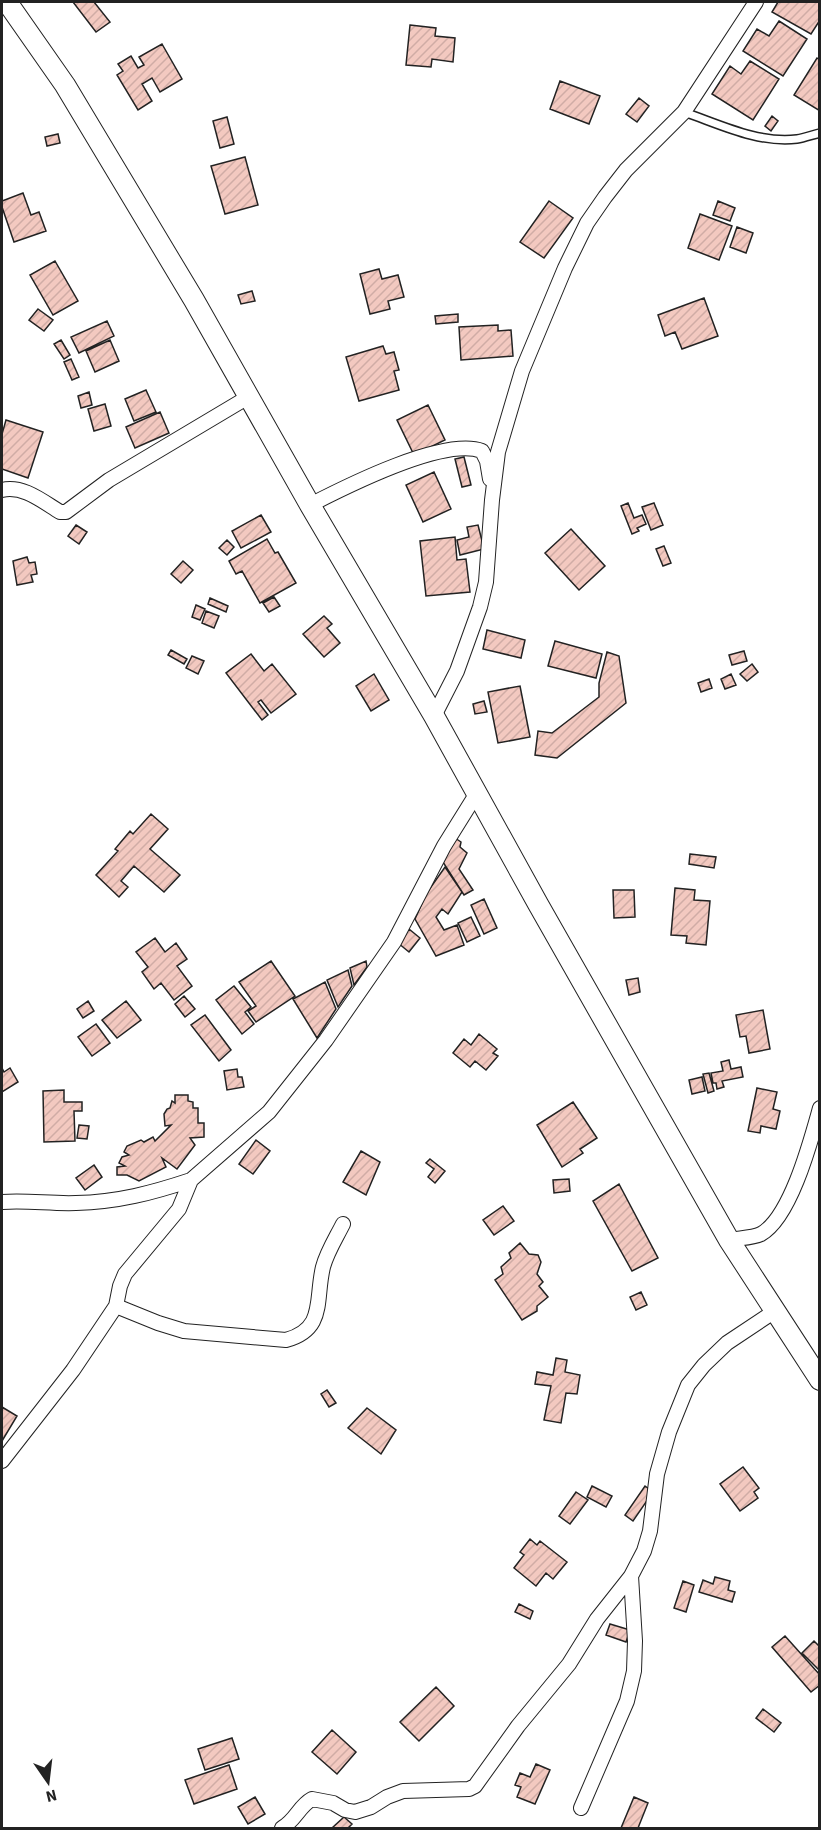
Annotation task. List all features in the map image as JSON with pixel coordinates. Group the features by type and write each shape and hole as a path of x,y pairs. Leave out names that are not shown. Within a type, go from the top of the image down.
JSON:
{"main road":[{"path":"7,2 65,85 250,396 310,505 434,716 729,1240 819,1380"}],"street":[{"path":"434,716 457,671 480,607 488,564 498,452 510,407 540,324 565,268 587,223 605,197 626,170 684,112 756,2"},
{"path":"2,490 10,488 23,490 60,512 66,512 109,480 250,396"},
{"path":"310,505 353,483 424,456 444,450 465,448 482,451 487,461 492,500"},
{"path":"2,1202 23,1200 74,1203 113,1201 152,1194 191,1180 269,1112 326,1040 394,942 444,846 477,793"},
{"path":"729,1240 760,1234 775,1223 790,1199 813,1133 819,1108"},
{"path":"2,1461 72,1370 116,1306 125,1274 179,1209 191,1180"},
{"path":"116,1306 184,1331 286,1340 299,1336 314,1320 323,1269 343,1224"},
{"path":"282,1828 294,1820 304,1804 312,1799 333,1803 345,1810 355,1812 371,1807 403,1791 472,1788 518,1726 569,1664 597,1619 631,1576 644,1551 650,1531 657,1474 669,1432 688,1385 704,1365 728,1343 775,1311"},
{"path":"581,1808 627,1701 634,1671 631,1576"}],"lane":[{"path":"684,112 742,132 775,140 797,139 819,133"}],"building":[{"path":"73,2 94,2 110,22 96,32"},
{"path":"778,2 820,2 820,20 811,34 772,12"},
{"path":"779,21 807,39 783,76 743,51 757,29 769,36"},
{"path":"410,25 436,28 435,36 455,38 453,62 432,59 431,67 406,65"},
{"path":"162,44 182,79 160,92 152,78 142,84 152,101 138,110 117,75 123,71 118,64 131,56 138,68 144,65 139,57"},
{"path":"817,58 820,60 820,111 794,95"},
{"path":"750,61 779,79 753,120 712,94 730,66 741,74"},
{"path":"560,81 600,96 589,124 550,109"},
{"path":"639,98 649,106 637,122 626,114"},
{"path":"772,116 778,121 771,131 765,126"},
{"path":"227,117 234,144 220,148 213,121"},
{"path":"58,134 60,143 47,146 45,137"},
{"path":"245,157 258,205 225,214 211,166"},
{"path":"23,193 31,215 39,212 46,231 14,242 2,201"},
{"path":"549,201 573,218 544,258 520,242"},
{"path":"718,201 735,208 730,221 713,215"},
{"path":"700,214 732,226 719,260 688,248"},
{"path":"737,227 753,233 746,253 730,247"},
{"path":"55,261 78,301 53,315 30,275"},
{"path":"379,269 382,279 398,275 404,297 388,301 390,309 370,314 360,274"},
{"path":"252,291 255,301 241,304 238,295"},
{"path":"704,298 718,336 682,349 675,332 665,336 658,315"},
{"path":"38,309 53,320 44,331 29,320"},
{"path":"458,314 458,322 436,324 435,316"},
{"path":"107,321 114,336 79,353 71,337"},
{"path":"498,325 498,331 511,330 513,356 461,360 459,327"},
{"path":"61,340 70,355 64,359 54,344"},
{"path":"110,340 119,361 95,372 86,351"},
{"path":"383,346 386,354 394,352 399,370 394,371 399,390 359,401 346,357"},
{"path":"71,359 79,377 72,380 64,362"},
{"path":"146,390 156,412 134,421 125,399"},
{"path":"89,392 92,405 81,408 78,396"},
{"path":"105,404 111,426 94,431 88,409"},
{"path":"428,405 445,440 414,455 397,420"},
{"path":"160,412 169,433 135,448 126,427"},
{"path":"6,420 43,432 28,478 2,469 2,434"},
{"path":"464,457 471,485 462,487 455,459"},
{"path":"434,472 451,509 423,522 406,485"},
{"path":"628,503 634,518 642,515 646,524 637,528 639,531 632,534 621,506"},
{"path":"654,503 663,525 651,530 642,507"},
{"path":"261,515 271,532 241,548 232,531"},
{"path":"76,525 87,532 79,544 68,536"},
{"path":"478,525 484,549 460,555 457,540 469,537 467,527"},
{"path":"571,529 605,566 579,590 545,553"},
{"path":"455,537 457,560 466,559 470,592 426,596 420,541"},
{"path":"267,539 275,553 278,552 296,583 260,603 242,571 236,574 229,561"},
{"path":"227,540 234,547 227,555 219,548"},
{"path":"664,546 671,563 663,566 656,549"},
{"path":"27,557 29,563 35,562 37,574 31,575 33,582 17,585 13,561"},
{"path":"183,561 193,570 181,583 171,574"},
{"path":"274,597 280,606 269,612 263,603"},
{"path":"210,598 228,606 226,612 208,604"},
{"path":"196,605 205,609 200,620 192,617"},
{"path":"206,611 219,616 214,628 202,623"},
{"path":"324,616 332,624 327,628 340,643 324,657 303,634"},
{"path":"487,630 525,640 521,658 483,649"},
{"path":"555,641 602,654 596,678 548,666"},
{"path":"171,650 187,659 184,664 168,655"},
{"path":"744,651 747,661 732,665 729,655"},
{"path":"607,652 619,656 626,703 557,758 535,755 538,731 552,733 599,697 599,683"},
{"path":"251,654 264,671 272,664 296,694 271,713 261,700 258,702 268,715 262,720 226,673"},
{"path":"192,656 204,661 198,674 186,668"},
{"path":"752,664 758,672 747,681 740,674"},
{"path":"374,674 389,700 371,711 356,686"},
{"path":"731,674 736,685 725,689 721,679"},
{"path":"709,679 712,688 701,692 698,683"},
{"path":"520,686 530,737 498,743 488,692"},
{"path":"484,701 487,712 475,714 473,704"},
{"path":"151,814 168,829 150,849 180,875 164,892 134,866 121,881 128,887 119,897 96,875 118,851 115,849 130,831 133,834"},
{"path":"455,838 461,842 460,847 467,853 459,869 473,890 464,895 441,859"},
{"path":"690,854 716,857 714,868 689,864"},
{"path":"445,867 462,892 448,914 442,909 436,917 444,930 457,925 464,945 436,956 415,919 426,894"},
{"path":"675,888 695,890 694,900 710,901 706,945 686,943 687,936 671,935"},
{"path":"613,890 634,890 635,917 614,918"},
{"path":"484,899 497,928 484,934 471,905"},
{"path":"471,917 480,936 467,942 458,923"},
{"path":"409,929 420,938 409,952 398,943"},
{"path":"155,938 165,952 176,943 187,959 177,966 192,986 174,1000 161,983 154,989 142,972 148,967 136,952"},
{"path":"271,961 295,996 256,1022 248,1011 256,1006 239,982"},
{"path":"366,961 367,967 354,985 350,968"},
{"path":"348,970 352,986 338,1007 327,980"},
{"path":"638,978 640,992 629,995 626,980"},
{"path":"325,982 336,1009 317,1038 293,999"},
{"path":"234,986 251,1007 245,1012 254,1024 242,1034 216,1000"},
{"path":"184,996 195,1009 185,1017 175,1004"},
{"path":"88,1001 94,1011 83,1018 77,1009"},
{"path":"126,1001 141,1020 117,1038 102,1020"},
{"path":"763,1010 770,1049 749,1053 746,1036 740,1037 736,1015"},
{"path":"205,1015 231,1050 219,1061 191,1025"},
{"path":"96,1024 110,1043 92,1056 78,1037"},
{"path":"479,1034 497,1049 493,1053 498,1056 486,1070 475,1061 470,1067 453,1053 464,1039 471,1045"},
{"path":"729,1060 731,1069 741,1067 743,1077 722,1081 724,1087 717,1089 711,1073 723,1071 721,1062"},
{"path":"2,1068 4,1072 10,1068 18,1082 2,1092"},
{"path":"237,1069 238,1077 242,1077 244,1087 227,1090 224,1071"},
{"path":"709,1073 714,1091 708,1093 703,1074"},
{"path":"702,1077 705,1091 692,1094 689,1080"},
{"path":"757,1088 777,1092 773,1109 780,1111 776,1129 761,1126 760,1133 748,1131"},
{"path":"64,1090 64,1102 82,1102 82,1111 74,1111 75,1141 44,1142 43,1091"},
{"path":"175,1095 188,1095 188,1101 193,1102 193,1108 198,1108 198,1123 204,1123 204,1137 190,1138 195,1145 177,1169 162,1158 166,1167 139,1181 127,1175 117,1175 117,1167 125,1166 119,1163 122,1157 129,1155 124,1152 127,1146 153,1137 155,1141 171,1125 165,1126 164,1114 170,1108 172,1101 175,1103"},
{"path":"573,1102 597,1138 580,1149 583,1153 562,1167 537,1125"},
{"path":"79,1125 89,1126 87,1139 77,1138"},
{"path":"256,1140 270,1151 253,1174 239,1164"},
{"path":"361,1151 380,1162 366,1195 343,1182"},
{"path":"430,1159 445,1171 435,1183 428,1177 434,1169 426,1163"},
{"path":"94,1165 102,1177 85,1190 76,1178"},
{"path":"569,1179 570,1191 554,1193 553,1180"},
{"path":"619,1184 658,1258 632,1271 593,1201"},
{"path":"503,1206 514,1221 494,1235 483,1220"},
{"path":"520,1243 529,1254 538,1255 541,1262 537,1274 543,1282 539,1286 548,1297 537,1306 537,1311 522,1320 495,1280 503,1274 501,1267 511,1258 509,1253"},
{"path":"641,1292 647,1305 636,1310 630,1297"},
{"path":"556,1358 567,1360 565,1372 580,1375 577,1394 566,1393 561,1423 544,1420 551,1386 535,1384 537,1372 553,1375"},
{"path":"327,1390 336,1403 329,1407 321,1394"},
{"path":"2,1407 17,1416 2,1441"},
{"path":"367,1408 396,1430 381,1454 348,1428"},
{"path":"743,1467 759,1488 754,1492 758,1498 740,1511 720,1484"},
{"path":"592,1486 612,1496 606,1507 587,1497"},
{"path":"645,1486 653,1492 633,1521 625,1515"},
{"path":"576,1492 588,1500 570,1524 559,1516"},
{"path":"530,1539 537,1545 540,1541 567,1562 553,1579 546,1573 536,1586 514,1568 524,1555 520,1552"},
{"path":"715,1577 730,1581 728,1590 735,1592 732,1602 699,1592 703,1580 713,1584"},
{"path":"683,1581 694,1585 686,1612 674,1608"},
{"path":"519,1604 533,1611 530,1619 515,1612"},
{"path":"610,1624 630,1630 626,1642 606,1635"},
{"path":"785,1636 820,1675 820,1685 811,1692 772,1647"},
{"path":"814,1641 820,1647 820,1671 802,1653"},
{"path":"436,1687 454,1706 419,1741 400,1722"},
{"path":"763,1709 781,1723 774,1732 756,1718"},
{"path":"332,1730 356,1752 337,1774 312,1752"},
{"path":"232,1738 239,1759 205,1770 198,1749"},
{"path":"536,1764 550,1770 535,1804 517,1797 521,1787 515,1785 520,1773 530,1777"},
{"path":"229,1765 237,1789 194,1804 185,1780"},
{"path":"255,1797 265,1814 248,1824 238,1807"},
{"path":"634,1797 648,1803 638,1828 621,1828"},
{"path":"344,1817 352,1824 348,1828 332,1828"}]}
